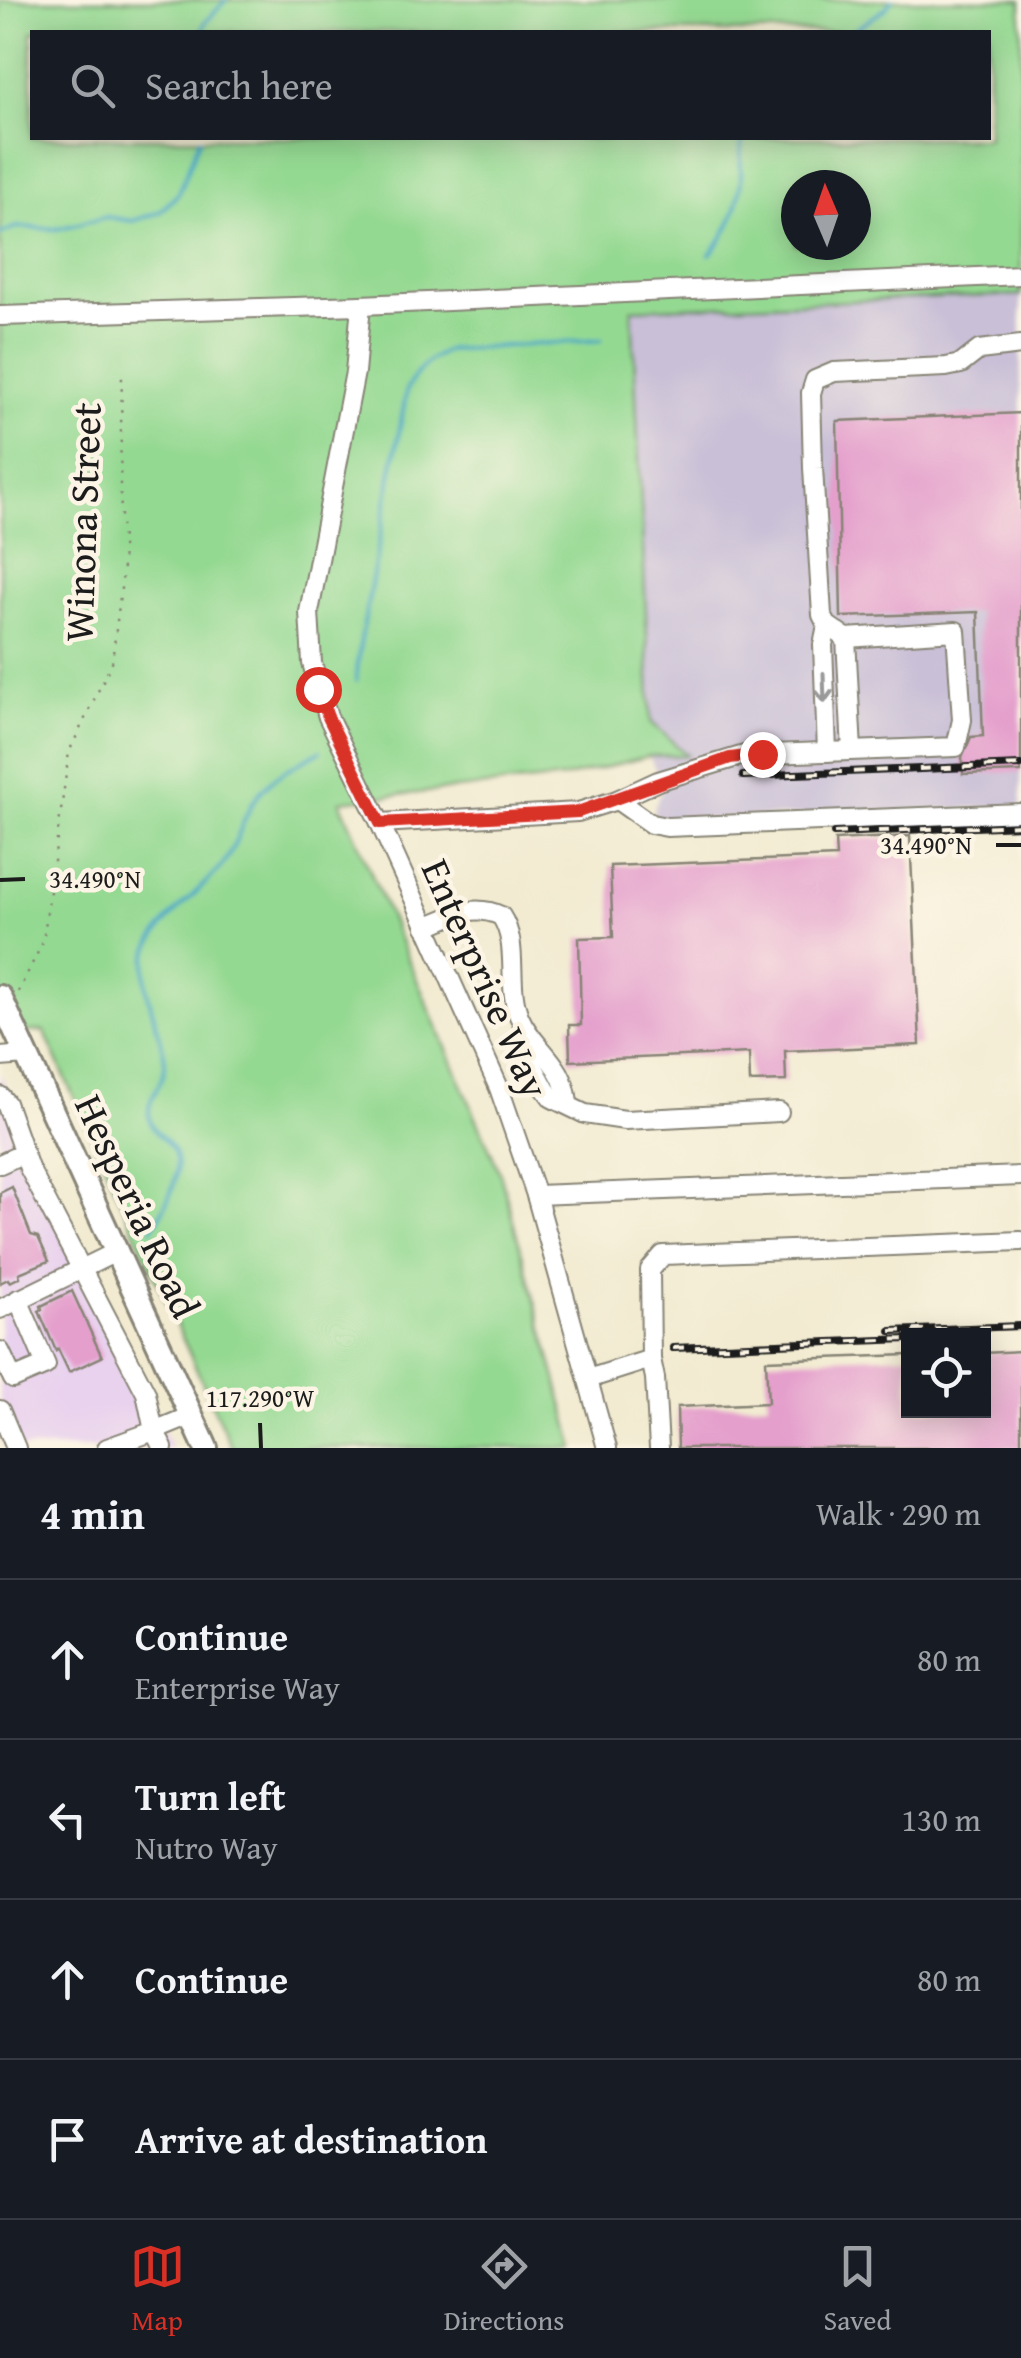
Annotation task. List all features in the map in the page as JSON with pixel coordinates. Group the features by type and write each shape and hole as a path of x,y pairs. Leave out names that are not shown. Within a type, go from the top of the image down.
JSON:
{"main road":[{"name":"Hesperia Road","path":"3,1004 206,1448"}],"street":[{"path":"0,316 361,306 1021,275"},
{"name":"Enterprise Way","path":"361,306 355,372 309,612 308,638 328,717 499,1088 536,1195 606,1448"},
{"path":"380,823 578,812 730,758 956,747 962,720 956,631 846,638 827,625 822,615 811,393 815,380 834,372 946,367 961,364 980,350 1021,345"},
{"path":"827,625 822,644 827,752"},
{"path":"846,638 852,751"},
{"path":"617,800 652,824 667,827 1021,814"},
{"path":"426,926 468,910 482,909 501,916 511,936 512,992 528,1033 554,1060 568,1104 585,1114 625,1120 779,1112"},
{"path":"0,1057 27,1055"},
{"path":"0,1096 79,1269 146,1393 158,1440"},
{"path":"0,1164 24,1153"},
{"path":"536,1195 1021,1176"},
{"path":"659,1448 656,1378 651,1360 650,1270 663,1255 1021,1241"},
{"path":"0,1309 118,1251"},
{"path":"0,1351 13,1379 46,1365 18,1300"},
{"path":"588,1380 651,1360"},
{"path":"0,1410 16,1448"},
{"path":"107,1448 158,1440 193,1415"}],"path":[{"name":"Winona Street","path":"3,1004 27,977 43,942 68,752 112,662 123,572 122,374"}],"shaded area":[{"path":"1021,291 1021,806 666,821 652,814 663,786 649,756 685,755 651,722 632,308"},
{"path":"0,1073 35,1148 38,1168 172,1448 6,1448 0,1434"}],"green space":[{"path":"0,0 1021,0 1021,295 632,309 651,722 687,755 649,756 564,778 340,801 500,1173 575,1448 232,1448 44,1031 0,1033"}],"building":[{"path":"1021,413 1021,772 963,774 962,758 971,737 983,736 978,612 841,617 837,421"},
{"path":"910,836 920,1045 785,1051 786,1081 750,1082 749,1053 570,1061 569,1025 581,1025 579,938 613,937 610,866 836,857 835,840"},
{"path":"12,1187 31,1235 38,1237 49,1261 19,1273 20,1277 10,1282 8,1279 0,1283 0,1193"},
{"path":"72,1291 102,1357 69,1372 39,1311 41,1306"},
{"path":"1021,1351 1021,1448 678,1448 677,1407 768,1403 766,1360 901,1355 901,1418 991,1418 991,1353"}],"waterway":[{"path":"203,30 226,0"},
{"path":"855,30 892,0"},
{"path":"0,234 16,227 57,229 106,217 133,221 160,212 179,193 199,140"},
{"path":"710,254 723,238 735,210 743,140"},
{"path":"356,681 407,389 415,376 429,361 448,350 602,340"},
{"path":"152,1229 172,1191 176,1159 150,1120 150,1104 165,1063 146,978 149,950 163,926 224,863 260,792 320,751"}],"railway":[{"path":"743,776 1021,765"},
{"path":"834,833 1021,825"},
{"path":"891,1331 1021,1326"},
{"path":"673,1348 901,1339"}],"route":[{"path":"318,689 380,823 578,812 730,758 762,754"}]}
